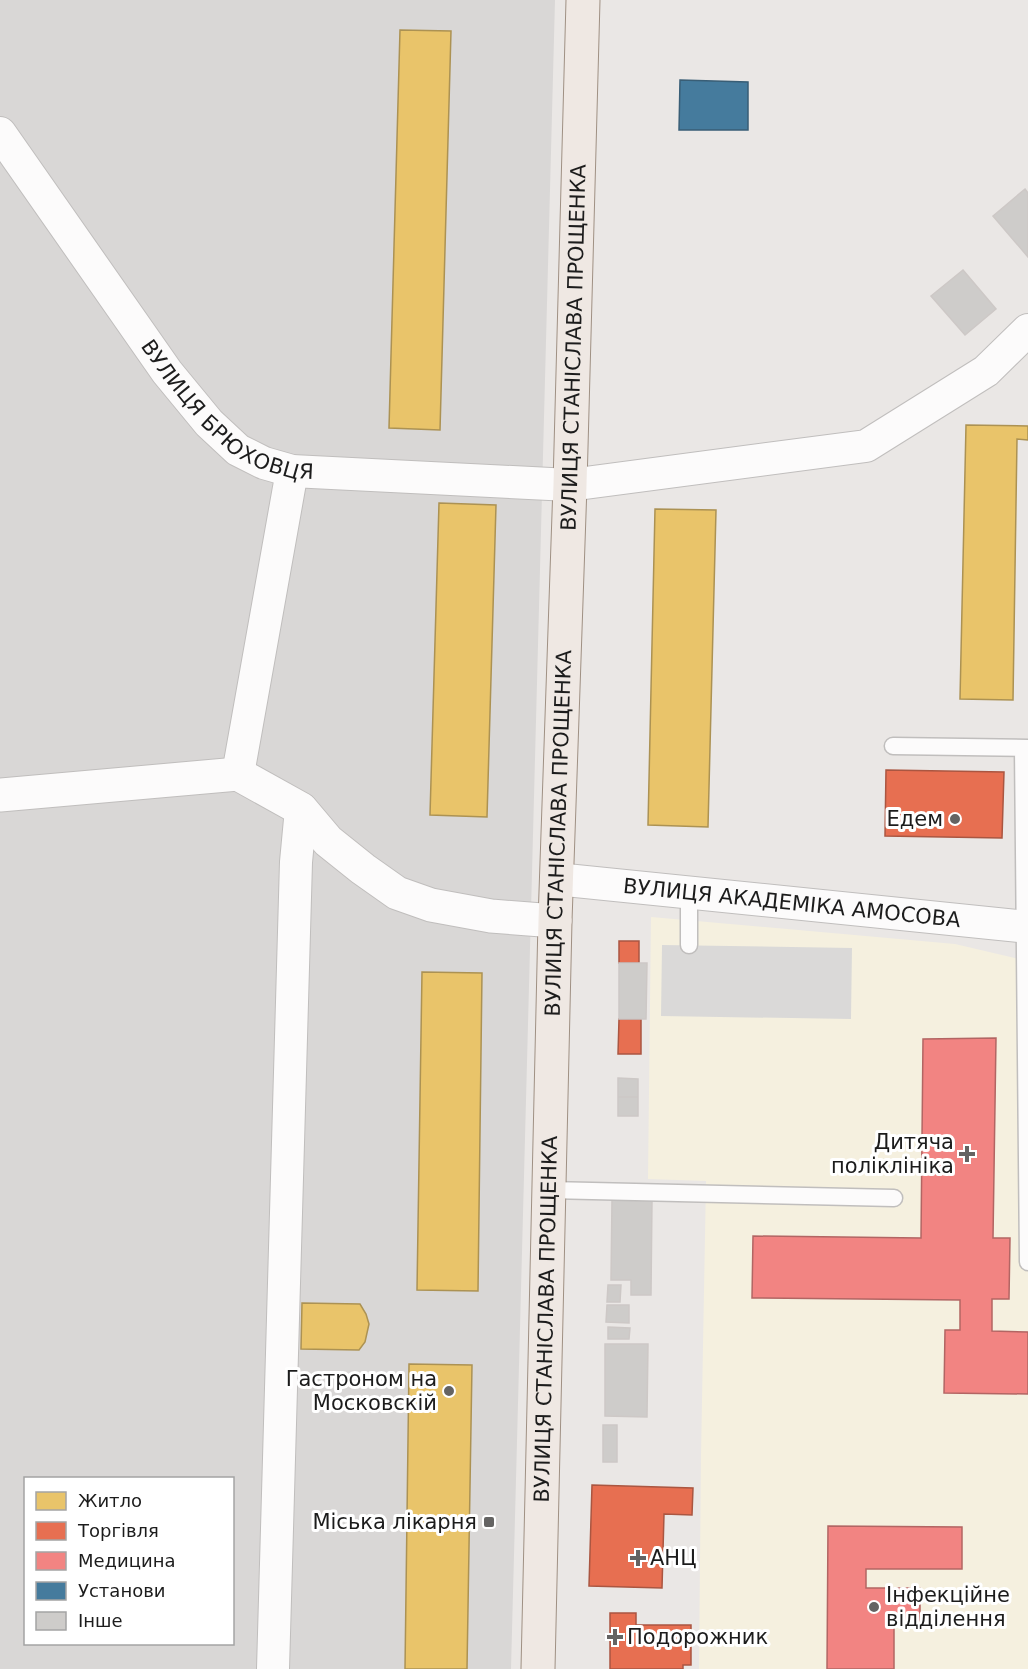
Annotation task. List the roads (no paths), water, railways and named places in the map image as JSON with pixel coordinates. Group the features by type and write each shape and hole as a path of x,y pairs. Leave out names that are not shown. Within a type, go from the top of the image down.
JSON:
{"main road":[{"name":"ВУЛИЦЯ СТАНІСЛАВА ПРОЩЕНКА","path":"538,1669 556,879 570,485 583,0"}],"street":[{"name":"ВУЛИЦЯ БРЮХОВЦЯ","path":"0,133 166,372 209,423 238,450 264,463 292,471 570,485 866,446 986,371 1028,330"},
{"path":"238,774 292,471"},
{"path":"0,795 238,774 301,809 328,841 397,893 431,904 491,916 555,921"},
{"path":"273,1669 296,874 301,809"},
{"name":"ВУЛИЦЯ АКАДЕМІКА АМОСОВА","path":"556,879 1026,927"}],"lane":[{"path":"893,746 1026,748 1028,1262"},
{"path":"689,893 689,945"},
{"path":"549,1190 894,1198"}],"place":[{"name":"Едем","path":"955,819"},
{"name":"Дитяча поліклініка","path":"967,1154"},
{"name":"Гастроном на Московскій","path":"449,1391"},
{"name":"Міська лікарня","path":"489,1522"},
{"name":"АНЦ","path":"638,1558"},
{"name":"Інфекційне відділення","path":"874,1607"},
{"name":"Подорожник","path":"615,1637"}]}
